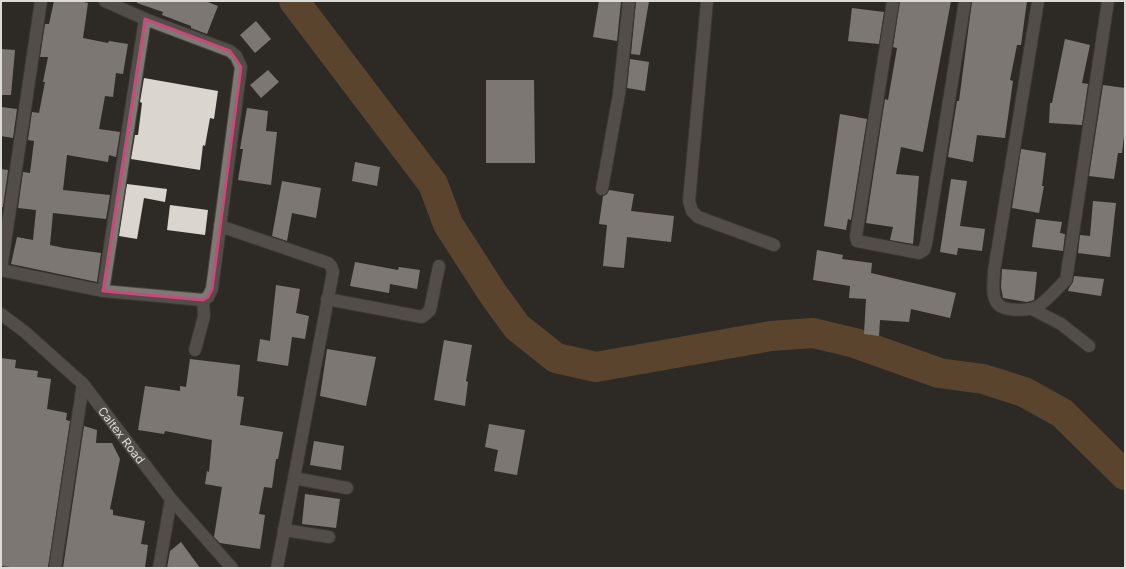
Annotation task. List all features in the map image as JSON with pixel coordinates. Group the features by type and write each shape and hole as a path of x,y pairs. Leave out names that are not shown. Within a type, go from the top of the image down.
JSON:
{"street":[{"path":"41,1 1,270 103,291 203,300 208,297 212,289 241,67 236,56 230,51 145,19 105,1"},
{"path":"602,189 619,94 630,1"},
{"path":"707,1 689,201 692,211 698,217 774,245"},
{"path":"893,1 856,236 857,241 919,252 924,250 926,244 965,1"},
{"path":"1038,1 994,272 994,291 996,302 1002,307 1024,310 1032,309 1040,305 1066,280 1108,1"},
{"path":"103,291 145,19"},
{"path":"220,226 328,263 333,272 284,530 280,567"},
{"path":"327,299 422,317 430,310 439,266"},
{"path":"195,350 204,316 203,300"},
{"path":"1032,309 1061,324 1089,346"},
{"name":"Caltex Road","path":"1,314 25,332 83,384 172,498 232,568"},
{"path":"55,568 83,384"},
{"path":"294,478 347,488"},
{"path":"159,568 172,498"},
{"path":"284,530 329,537"}],"highlighted area":[{"path":"145,19 230,51 241,67 212,289 208,297 203,300 103,291"}],"building":[{"path":"54,1 79,1 88,3 83,38 108,43 109,41 128,44 123,74 116,73 113,97 105,96 99,129 120,132 116,157 109,155 108,162 67,155 63,190 110,195 106,219 53,213 50,245 101,253 97,282 11,264 17,237 33,240 36,210 18,208 23,172 30,173 34,141 28,140 32,112 39,113 45,82 43,82 48,57 40,57 45,24 49,24"},
{"path":"138,1 205,1 218,6 207,34 162,15 163,12 137,3"},
{"path":"599,1 621,1 617,41 593,37"},
{"path":"636,1 649,1 640,55 631,54"},
{"path":"900,1 951,1 923,152 901,147 896,174 919,176 913,244 890,240 893,227 866,223 885,99 888,100 897,48 893,47"},
{"path":"972,1 1027,1 1021,45 1017,45 1010,80 1013,81 1005,138 977,135 973,162 948,157 957,101 959,101"},
{"path":"852,8 884,12 879,44 848,41"},
{"path":"256,21 271,39 255,53 240,35"},
{"path":"1065,39 1090,45 1082,83 1088,84 1082,125 1049,123 1050,103 1052,103"},
{"path":"1,49 15,50 11,95 1,95"},
{"path":"630,59 649,62 645,91 627,88"},
{"path":"268,70 279,82 261,98 250,85"},
{"path":"144,78 218,91 214,119 210,118 205,146 203,145 200,170 131,159 135,135 138,135 142,103 140,102"},
{"path":"486,80 534,80 535,163 486,163"},
{"path":"1103,85 1125,88 1125,127 1122,153 1118,153 1114,179 1089,176"},
{"path":"1,107 17,109 13,138 1,136"},
{"path":"247,108 268,111 266,131 277,132 271,185 238,180 243,149 240,149"},
{"path":"840,114 867,119 851,220 848,219 846,230 824,226"},
{"path":"1021,149 1046,153 1042,186 1044,186 1039,213 1012,208"},
{"path":"355,162 380,167 377,186 352,181"},
{"path":"1,169 8,170 3,207 1,207"},
{"path":"951,179 967,181 960,226 985,229 982,251 958,248 957,255 940,252"},
{"path":"282,181 321,188 316,218 292,213 287,241 272,236"},
{"path":"127,184 167,189 165,202 144,198 137,239 119,236"},
{"path":"609,190 634,194 631,211 674,216 671,242 627,237 624,268 603,266 607,225 599,224 603,196 607,194"},
{"path":"1093,201 1116,203 1110,257 1078,253 1080,235 1090,236"},
{"path":"170,205 208,210 205,235 167,230"},
{"path":"1036,219 1062,222 1060,233 1065,234 1063,251 1032,247"},
{"path":"817,250 843,255 842,259 872,263 871,273 956,293 950,318 911,309 909,322 880,320 879,336 864,334 866,299 849,298 850,286 813,280"},
{"path":"355,262 398,270 399,267 420,270 417,289 390,284 389,293 350,286"},
{"path":"1002,269 1037,272 1034,300 1027,302 1003,298 1001,287"},
{"path":"1074,276 1104,279 1101,296 1068,291 1073,282"},
{"path":"276,285 300,289 296,313 309,316 305,339 292,337 288,366 257,361 260,339 270,341"},
{"path":"444,340 472,345 466,381 468,382 465,406 434,400"},
{"path":"327,349 376,357 366,406 320,396"},
{"path":"1,358 16,360 15,368 38,371 37,377 51,379 47,409 67,413 66,420 70,421 48,568 19,568 1,566"},
{"path":"190,359 240,365 237,396 244,397 240,425 283,432 278,459 276,459 272,488 264,487 259,514 265,515 260,549 220,543 214,537 222,487 205,484 207,471 209,472 212,440 165,431 164,434 138,430 145,386 180,391 180,386 186,387"},
{"path":"489,424 525,430 517,475 494,471 498,450 485,447"},
{"path":"84,426 97,430 96,443 112,443 120,459 110,509 113,510 113,515 145,521 141,544 148,545 145,568 63,568"},
{"path":"314,441 344,446 341,470 310,465"},
{"path":"305,494 340,499 336,528 302,524"},
{"path":"181,542 200,568 167,568 170,551"}],"waterway":[{"path":"294,1 433,184 448,224 493,294 517,327 556,358 596,367 771,336 813,333 855,343 939,373 983,379 1024,392 1062,413 1125,475"}]}
